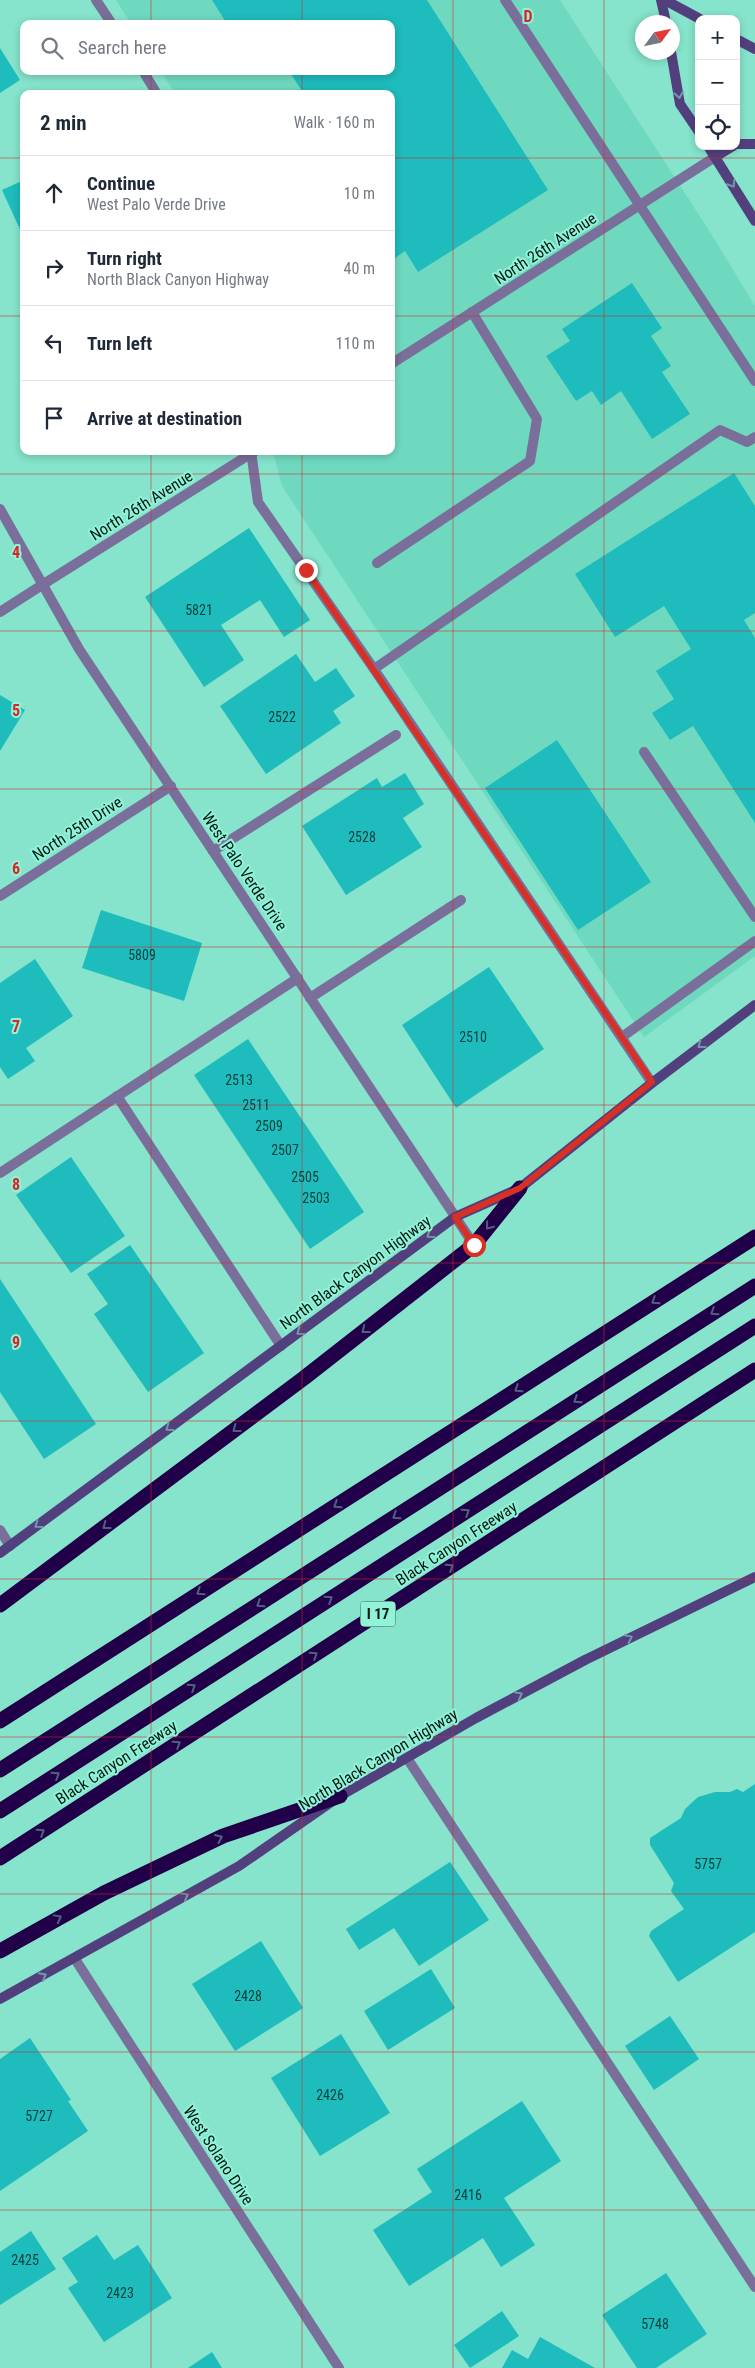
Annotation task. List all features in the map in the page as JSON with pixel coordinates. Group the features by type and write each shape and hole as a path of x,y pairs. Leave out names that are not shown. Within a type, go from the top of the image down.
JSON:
{"highway":[{"path":"0,1606 304,1378 474,1245 520,1188"},
{"path":"0,1721 755,1237"},
{"path":"0,1770 755,1286"},
{"path":"0,1811 755,1326"},
{"name":"Black Canyon Freeway","path":"0,1858 755,1370"},
{"path":"0,1951 104,1892 223,1836 340,1796"}],"main road":[{"path":"663,0 695,16"},
{"path":"663,0 665,15"},
{"path":"740,41 755,49"},
{"path":"672,60 680,104 695,126"},
{"path":"740,144 755,144"},
{"path":"711,150 755,221"},
{"path":"715,157 726,150"},
{"name":"North Black Canyon Highway","path":"0,1554 455,1217 520,1188 652,1082 755,1006"},
{"name":"North Black Canyon Highway","path":"0,1999 239,1866 340,1796 407,1758 585,1660 753,1581"}],"street":[{"path":"96,0 109,20"},
{"path":"505,0 638,206 755,381"},
{"path":"145,75 155,90"},
{"name":"North 26th Avenue","path":"395,361 715,157"},
{"path":"377,563 530,461 537,419 472,312"},
{"path":"374,669 720,430 747,442 755,437"},
{"name":"North 26th Avenue","path":"0,612 248,455"},
{"path":"253,455 258,502 374,669 652,1082"},
{"name":"West Palo Verde Drive","path":"0,509 79,648 474,1245"},
{"path":"213,851 396,735"},
{"path":"644,752 755,917"},
{"name":"North 25th Drive","path":"0,896 170,786"},
{"path":"310,998 461,900"},
{"path":"622,1037 755,941"},
{"path":"0,1174 298,978"},
{"path":"117,1096 281,1346"},
{"path":"0,1530 10,1546"},
{"path":"407,1758 755,2287"},
{"name":"West Solano Drive","path":"75,1958 339,2368"}],"shaded area":[{"path":"116,0 560,0 710,232 755,306 755,956 644,1037 282,486 274,455 395,455 395,90 173,90 163,75 395,75 395,20 128,20"}],"building":[{"path":"212,0 427,0 548,190 418,272 405,251 395,258 395,90 301,90 292,75 395,75 395,20 224,20"},
{"path":"0,48 20,80 0,93"},
{"path":"20,182 20,229 2,190"},
{"path":"632,283 662,328 651,336 671,366 662,372 690,414 652,439 621,391 601,405 592,391 576,401 546,356 570,341 562,329"},
{"path":"734,473 755,506 755,613 744,620 755,638 755,823 693,726 670,740 652,713 674,699 656,671 691,649 664,606 615,637 575,574"},
{"path":"249,528 310,620 284,637 260,600 221,625 244,660 204,687 145,597"},
{"path":"296,654 315,682 336,668 355,696 333,711 341,723 266,774 220,706"},
{"path":"0,695 25,710 0,751"},
{"path":"557,740 651,882 578,930 485,788"},
{"path":"405,773 424,804 403,818 422,847 346,895 302,826 377,778 382,787"},
{"path":"101,910 202,943 184,1001 82,968"},
{"path":"35,959 73,1016 26,1048 35,1061 8,1079 0,1067 0,983"},
{"path":"489,967 544,1049 456,1108 402,1025"},
{"path":"248,1039 364,1212 310,1249 194,1075"},
{"path":"71,1157 125,1236 71,1273 16,1195"},
{"path":"130,1245 204,1353 148,1392 94,1314 108,1304 87,1274"},
{"path":"0,1279 96,1424 44,1459 0,1392"},
{"path":"755,1784 755,1932 678,1982 649,1936 651,1931 684,1909 671,1891 674,1883 650,1845 650,1838 681,1818 685,1809 698,1797 715,1792 730,1792 737,1789 743,1792"},
{"path":"450,1862 489,1920 419,1966 394,1928 359,1950 346,1929"},
{"path":"261,1941 303,2008 235,2051 192,1984"},
{"path":"431,1969 455,2008 388,2050 364,2011"},
{"path":"670,2016 699,2059 654,2090 625,2046"},
{"path":"341,2034 390,2113 320,2156 271,2078"},
{"path":"30,2038 71,2100 68,2101 88,2131 0,2191 0,2059"},
{"path":"522,2101 561,2161 504,2198 535,2245 501,2267 483,2238 409,2286 373,2230 432,2192 417,2169"},
{"path":"31,2231 56,2269 0,2305 0,2252"},
{"path":"97,2235 114,2260 138,2245 172,2298 104,2342 68,2288 78,2282 62,2258"},
{"path":"666,2273 707,2334 656,2368 637,2368 602,2315"},
{"path":"502,2311 519,2336 470,2368 454,2345"},
{"path":"540,2337 595,2368 502,2368 512,2350 528,2359"},
{"path":"212,2352 222,2368 188,2368"}],"route":[{"path":"306,570 652,1082 520,1188 455,1217 474,1245"}]}
